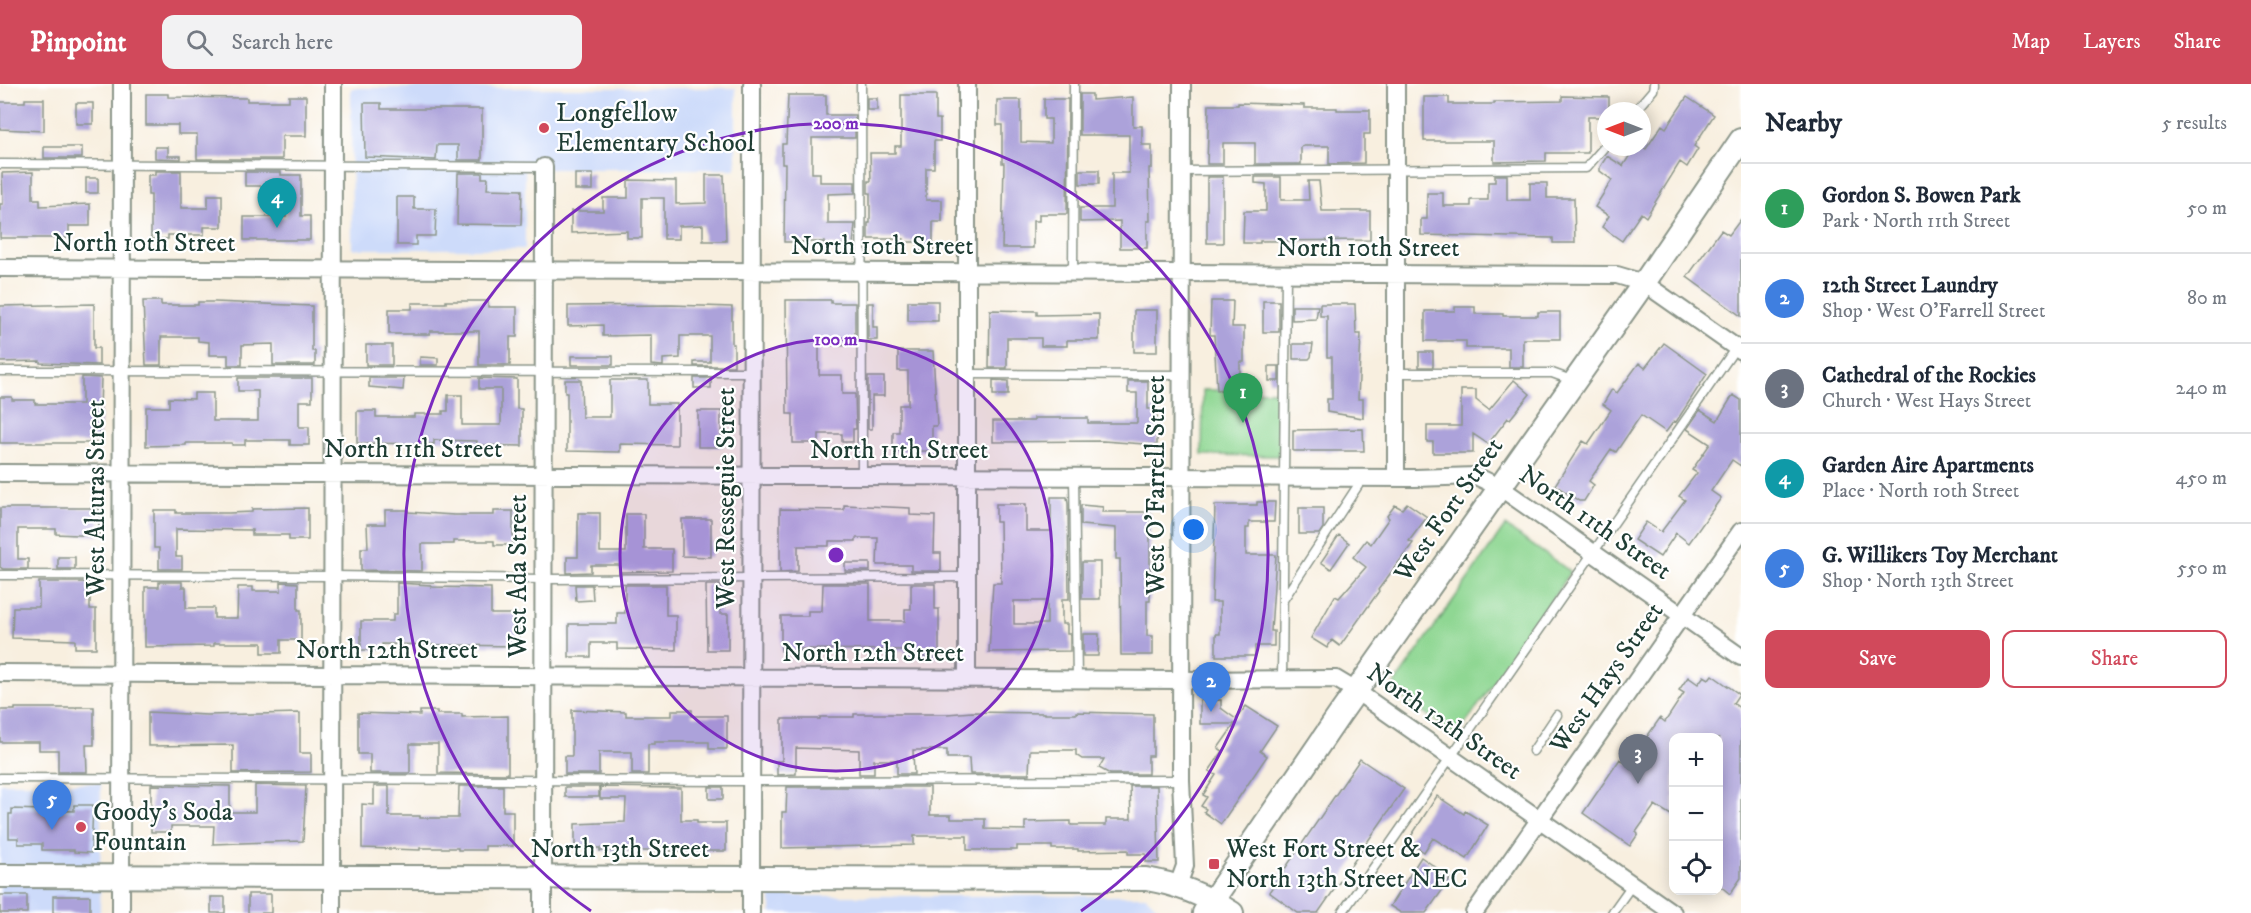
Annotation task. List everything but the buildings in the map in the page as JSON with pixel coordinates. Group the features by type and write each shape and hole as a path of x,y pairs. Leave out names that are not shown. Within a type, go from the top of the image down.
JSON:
{"street":[{"name":"West Alturas Street","path":"121,913 122,84"},
{"path":"332,913 333,84"},
{"name":"West Resseguie Street","path":"751,913 752,84"},
{"path":"967,84 967,679"},
{"name":"West O'Farrell Street","path":"1178,885 1185,866 1181,780 1182,84"},
{"path":"1396,84 1396,478"},
{"name":"West Fort Street","path":"1208,907 1356,691 1644,283 1741,140"},
{"name":"West Ada Street","path":"543,913 544,167"},
{"name":"North 10th Street","path":"0,268 1617,275 1644,283 1739,347"},
{"name":"North 11th Street","path":"0,472 1364,478 1476,476 1501,488 1741,657"},
{"name":"West Hays Street","path":"1474,913 1741,531"},
{"name":"North 12th Street","path":"0,674 1282,681 1336,679 1673,913"},
{"name":"North 13th Street","path":"0,876 1146,879 1178,885 1208,907 1232,913"}],"lane":[{"path":"861,84 861,476"},
{"path":"1073,273 1074,84"},
{"path":"1643,102 1653,90 1654,84"},
{"path":"1182,171 1586,168 1597,155"},
{"path":"0,164 544,167"},
{"path":"1282,681 1286,274"},
{"path":"1342,913 1739,347"},
{"path":"0,371 752,372"},
{"path":"1396,373 1552,373 1575,381"},
{"path":"967,374 1181,375"},
{"path":"1074,477 1077,680"},
{"path":"1283,600 1364,478"},
{"path":"0,575 544,579 967,577"},
{"path":"1533,751 1557,715"},
{"path":"0,778 1181,780"},
{"path":"1612,913 1632,885"}],"shaded area":[{"name":"Longfellow Elementary School","path":"351,88 736,88 736,169 525,169 525,249 352,249"},
{"path":"0,783 101,783 100,913 0,913"},
{"path":"771,896 1146,896 1158,908 1159,913 771,913"}],"green space":[{"path":"1203,390 1283,391 1282,456 1202,455"},
{"path":"1505,526 1571,572 1457,736 1391,689"}],"place":[{"name":"Longfellow Elementary School","path":"544,128"},
{"name":"Garden Aire Apartments","path":"277,228"},
{"name":"Gordon S. Bowen Park","path":"1243,423"},
{"name":"12th Street Laundry","path":"1211,712"},
{"name":"Cathedral of the Rockies","path":"1638,784"},
{"name":"Goody's Soda Fountain","path":"81,827"},
{"name":"G. Willikers Toy Merchant","path":"52,830"},
{"name":"West Fort Street & North 13th Street NEC","path":"1214,864"}]}
